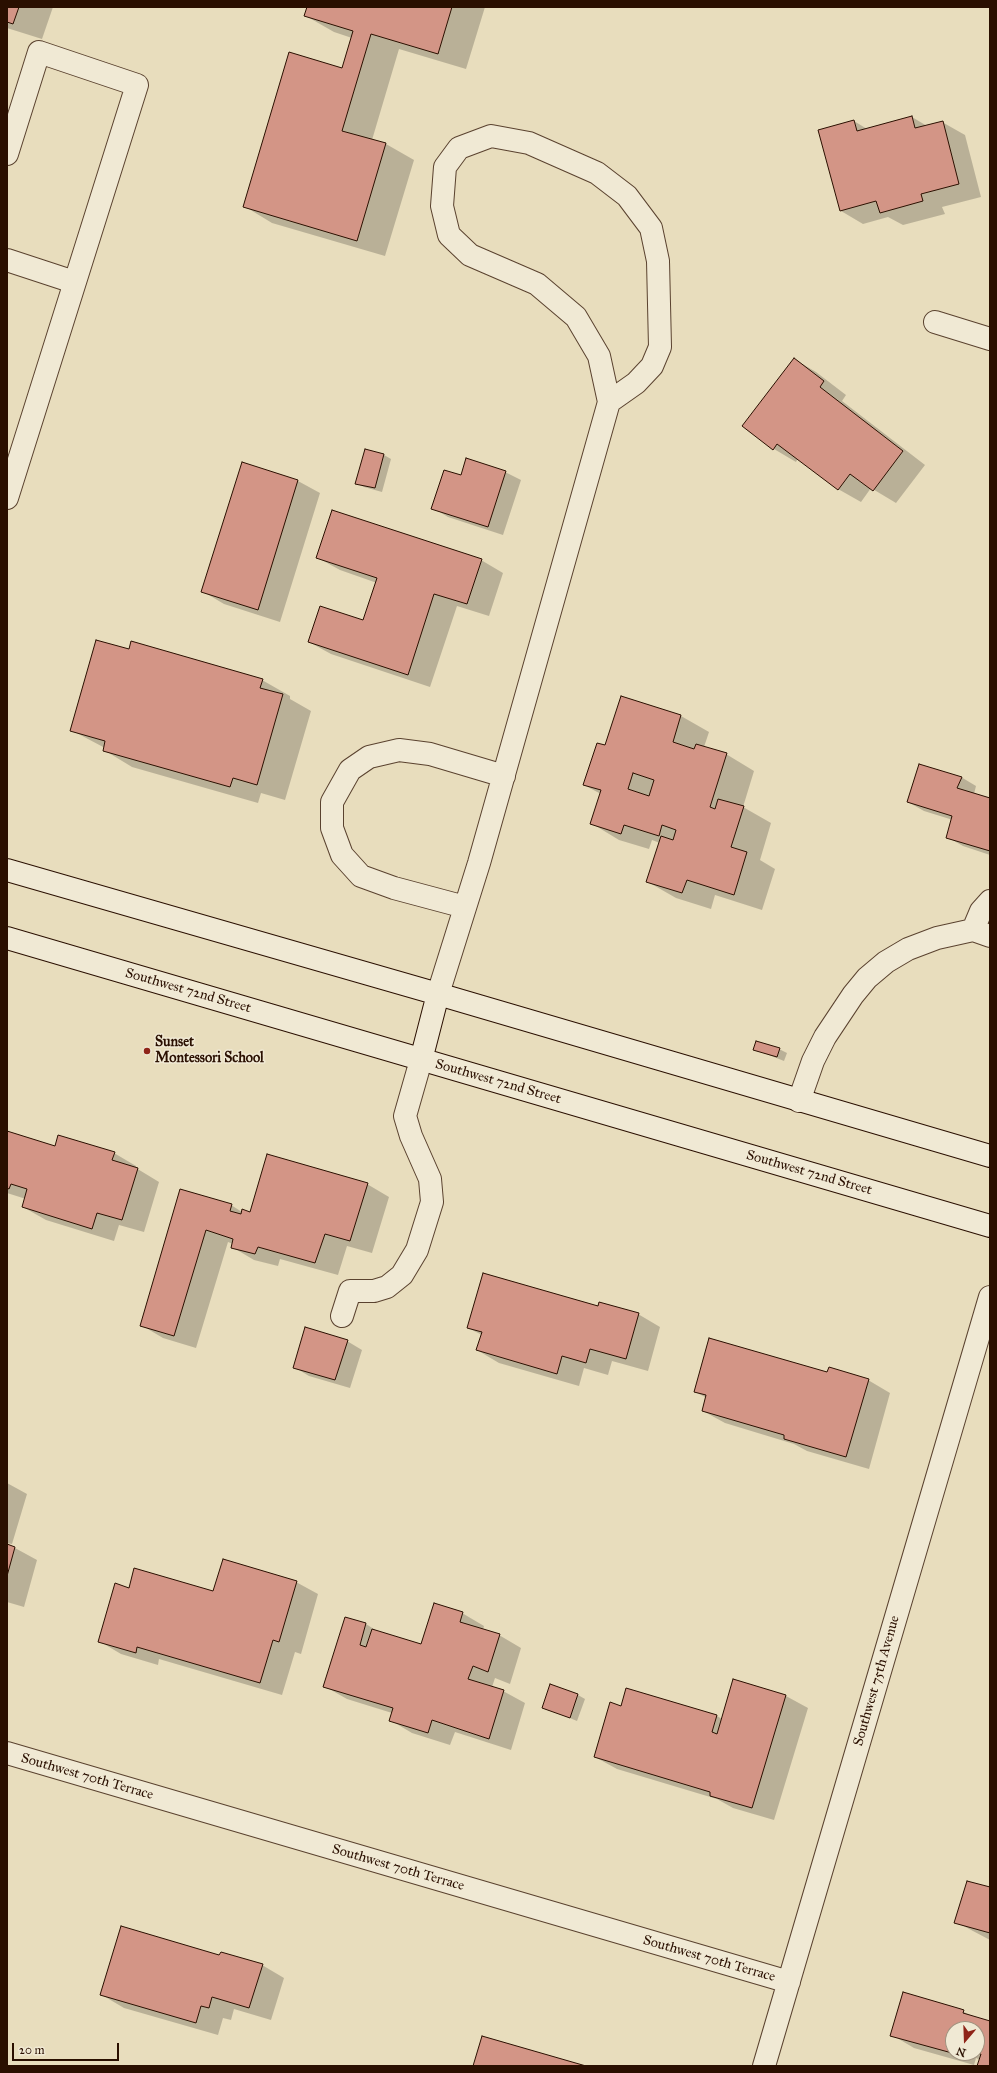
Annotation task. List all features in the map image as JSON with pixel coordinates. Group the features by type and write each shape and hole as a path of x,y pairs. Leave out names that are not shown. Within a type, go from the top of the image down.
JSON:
{"main road":[{"path":"7,154 40,52 137,85 7,498"},
{"path":"342,1316 350,1291 374,1291 387,1287 402,1275 417,1250 432,1202 430,1179 411,1136 406,1116 438,994 504,776 609,402 599,356 576,317 536,284 470,255 449,235 442,206 445,167 459,148 491,136 529,144 597,173 627,196 651,228 658,261 660,347 652,366 636,383 609,402"},
{"path":"7,260 74,282"},
{"path":"935,322 990,339"},
{"path":"465,907 394,888 361,876 342,855 332,828 332,802 350,770 369,757 399,750 430,754 504,776"},
{"path":"7,870 438,994 990,1156"},
{"path":"799,1101 813,1061 825,1037 853,995 867,978 886,962 908,949 937,938 981,933 981,911 990,901"},
{"name":"Southwest 72nd Street","path":"7,938 990,1226"},
{"name":"Southwest 75th Avenue","path":"764,2066 990,1297"},
{"name":"Southwest 70th Terrace","path":"7,1753 789,1982"}],"building":[{"path":"7,7 19,7 13,24 7,22"},
{"path":"307,7 452,7 438,54 371,34 342,131 386,143 357,241 243,207 289,52 342,68 353,31 304,16"},
{"path":"912,116 915,128 943,121 959,184 921,194 923,201 880,213 876,201 840,211 818,130 854,120 857,131"},
{"path":"794,358 824,381 820,387 903,451 873,491 850,474 838,490 777,444 773,450 742,426"},
{"path":"365,449 384,454 375,488 355,484"},
{"path":"466,458 506,471 488,527 431,509 444,470 461,475"},
{"path":"242,462 298,480 258,610 201,592"},
{"path":"332,510 482,559 467,604 434,594 408,675 308,642 320,606 363,620 377,578 316,558"},
{"path":"96,640 129,649 131,641 263,679 260,688 283,694 257,785 233,778 230,787 103,751 105,741 70,731"},
{"path":"621,696 681,715 673,742 694,749 696,744 727,753 710,807 715,809 718,799 744,806 731,847 747,852 734,895 687,880 682,893 646,882 661,836 673,840 676,830 662,825 659,836 624,825 621,834 590,824 601,790 583,785 597,743 605,745","holes":["633,773 654,780 649,796 628,789"]},
{"path":"919,764 962,777 957,788 990,798 990,851 946,838 952,816 907,802"},
{"path":"756,1041 780,1048 777,1057 753,1050"},
{"path":"7,1131 55,1146 58,1135 115,1152 112,1160 138,1168 122,1220 97,1213 92,1229 22,1207 27,1189 11,1184 9,1189 7,1188"},
{"path":"267,1154 368,1183 350,1241 325,1234 315,1263 258,1247 255,1254 231,1248 233,1239 206,1230 174,1336 140,1326 180,1189 232,1204 230,1211 241,1214 242,1209 250,1212"},
{"path":"483,1273 598,1306 599,1302 639,1313 626,1359 590,1349 586,1363 562,1356 557,1374 476,1350 482,1332 467,1328"},
{"path":"305,1327 348,1340 335,1380 293,1368"},
{"path":"709,1338 827,1372 829,1367 869,1379 846,1457 784,1439 784,1435 702,1411 706,1395 694,1392"},
{"path":"7,1544 15,1547 7,1576"},
{"path":"223,1559 297,1581 279,1642 273,1640 260,1683 137,1647 136,1653 98,1642 115,1583 129,1588 134,1568 213,1591"},
{"path":"434,1603 463,1612 460,1622 500,1634 488,1672 473,1666 468,1679 504,1690 489,1739 432,1720 428,1733 389,1721 393,1708 323,1687 345,1617 366,1623 360,1645 366,1647 372,1629 421,1644"},
{"path":"733,1679 786,1695 752,1808 710,1796 710,1792 594,1757 610,1702 621,1706 626,1688 717,1715 712,1732 717,1734"},
{"path":"550,1684 578,1694 570,1718 542,1708"},
{"path":"967,1881 990,1887 990,1933 954,1923"},
{"path":"121,1926 219,1955 221,1952 263,1964 249,2008 212,1997 209,2008 201,2006 196,2023 100,1995"},
{"path":"903,1992 964,2010 963,2013 990,2021 990,2066 977,2066 979,2061 985,2061 985,2021 945,2021 945,2051 890,2036"},
{"path":"482,2036 586,2066 473,2066"}],"place":[{"name":"Sunset Montessori School","path":"147,1051"}]}
